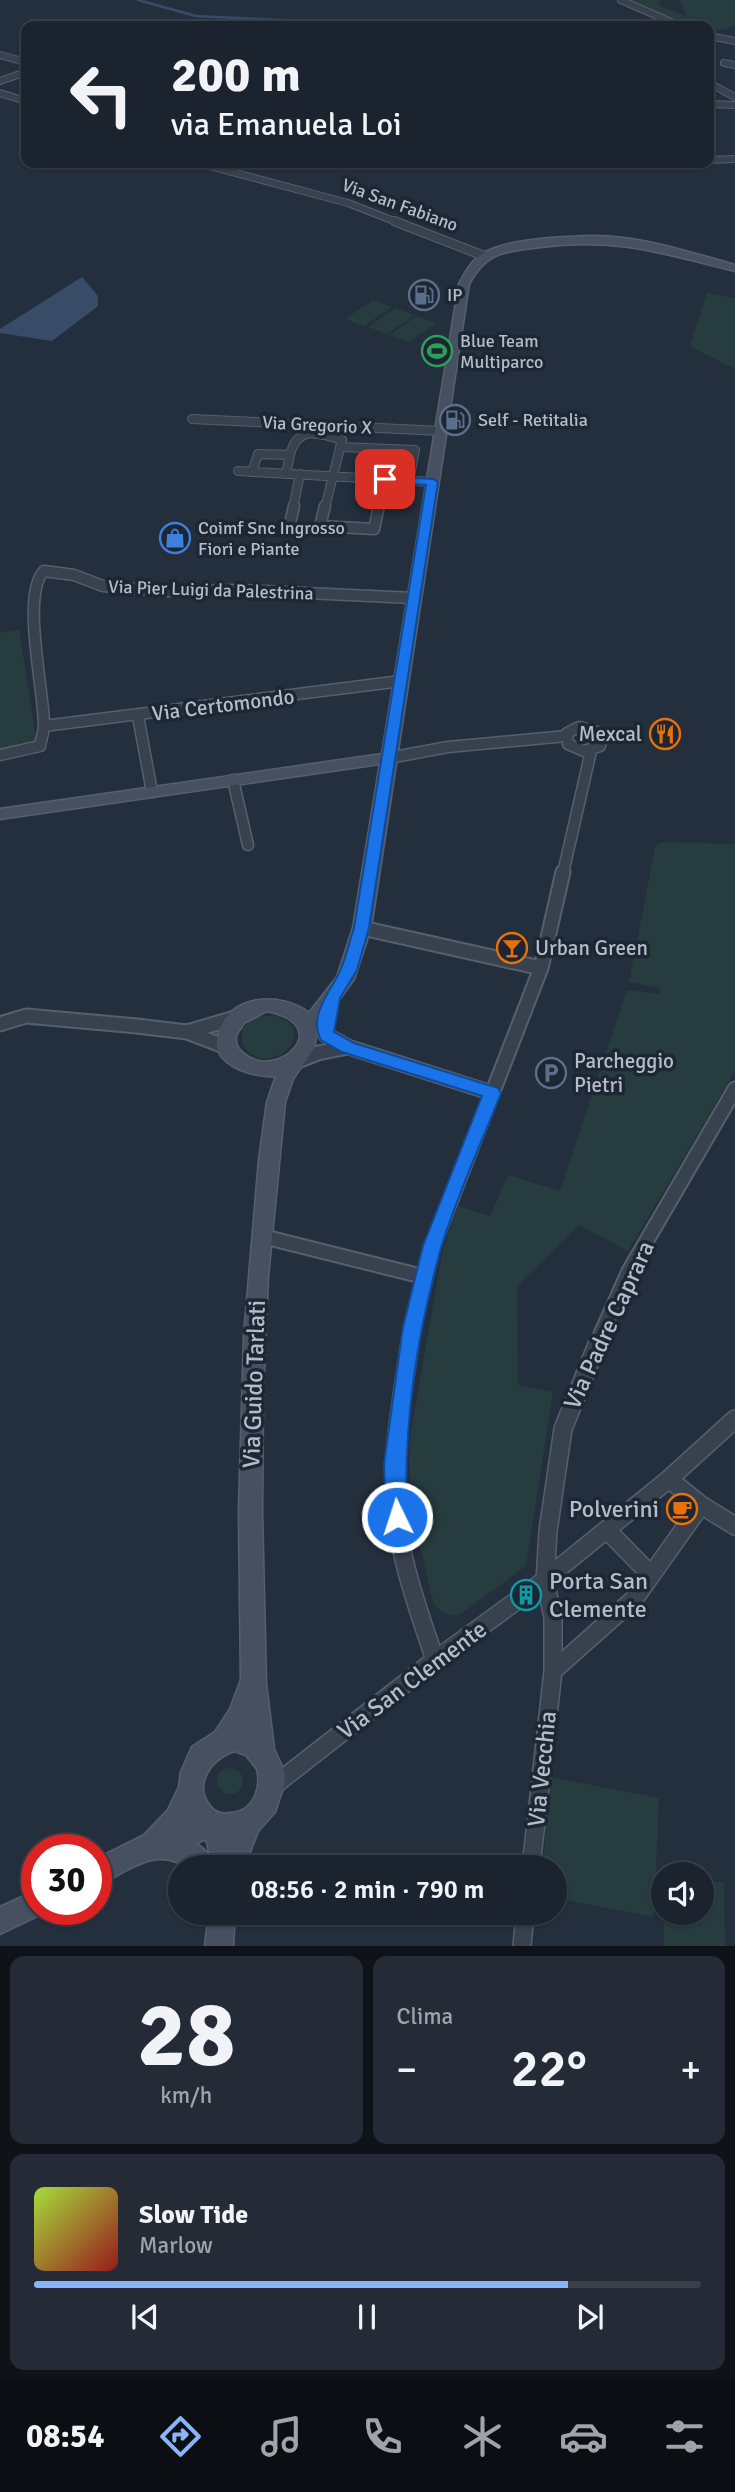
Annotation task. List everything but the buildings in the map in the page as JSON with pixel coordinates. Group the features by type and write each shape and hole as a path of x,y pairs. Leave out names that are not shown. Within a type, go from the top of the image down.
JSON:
{"main road":[{"path":"253,1067 280,1068 293,1062 308,1046 318,1031 332,997 349,970 362,928 464,284 472,266 484,256 501,249 598,239 629,243 735,268"},
{"path":"445,408 441,385 446,355 459,316"},
{"path":"446,355 449,355 448,386"},
{"path":"0,814 390,758"},
{"path":"276,1102 253,1067 234,1056 229,1048 226,1038 235,1018 244,1011 267,1004 291,1008 316,1004 332,997"},
{"path":"291,1008 318,1031"},
{"name":"Via Guido Tarlati","path":"264,1755 255,1712 250,1456 261,1236 276,1102 293,1062"},
{"name":"Via Guido Tarlati","path":"223,1739 244,1706 254,1667"},
{"path":"150,1846 177,1819 191,1791 195,1764 202,1753 223,1739 247,1740 264,1755 271,1770 271,1788 265,1805 248,1822 236,1855"},
{"path":"191,1791 202,1816 213,1824 224,1827 248,1822"},
{"path":"112,1865 150,1846 213,1824"},
{"path":"213,1824 223,1855"},
{"path":"150,1846 179,1848 191,1855"},
{"path":"0,1922 21,1911"},
{"path":"219,1946 221,1925"}],"street":[{"path":"621,0 669,21"},
{"path":"714,37 735,42"},
{"path":"0,55 21,61"},
{"path":"724,62 735,65"},
{"path":"0,81 21,74"},
{"path":"714,86 735,97"},
{"path":"0,93 21,99"},
{"path":"714,104 735,105"},
{"path":"714,160 735,159"},
{"name":"Via San Fabiano","path":"216,168 348,204 484,256"},
{"name":"Via Gregorio X","path":"192,419 441,431"},
{"path":"286,474 294,440 300,435 334,436 342,440 320,526 315,530 289,528 300,474"},
{"path":"409,481 418,439"},
{"path":"340,447 415,450"},
{"path":"252,472 258,454 290,455"},
{"path":"238,471 433,482"},
{"path":"320,526 374,529 385,479"},
{"name":"Via Pier Luigi da Palestrina","path":"44,726 34,624 35,591 38,577 44,571 74,575 103,586 163,592 242,590 413,598"},
{"name":"Via Certomondo","path":"44,726 401,681"},
{"path":"138,716 152,792"},
{"path":"0,755 40,746 44,726"},
{"path":"435,1660 404,1564 394,1489 396,1448 408,1357 425,1277 444,1213 541,968 591,751 602,743 597,732 579,727 570,730 566,736"},
{"path":"390,758 448,747 566,736"},
{"path":"566,736 572,748 591,751"},
{"path":"233,780 248,845"},
{"path":"362,928 541,968"},
{"path":"0,1024 26,1016 187,1032 229,1048"},
{"path":"187,1032 235,1018"},
{"path":"318,1031 348,1047 492,1093"},
{"path":"293,1062 318,1053 348,1047"},
{"name":"Via Padre Caprara","path":"532,1590 548,1531 561,1439 572,1401 629,1271 735,1089"},
{"path":"261,1236 425,1277"},
{"name":"Via San Clemente","path":"307,1761 435,1660 532,1590 669,1479 735,1419"},
{"path":"669,1479 701,1505 735,1526"},
{"path":"553,1671 635,1598 701,1505"},
{"path":"607,1530 651,1575"},
{"name":"Via Vecchia","path":"532,1590 553,1617 553,1671 532,1855"},
{"path":"264,1755 289,1765 307,1761"},
{"path":"271,1788 307,1761"},
{"path":"522,1946 524,1925"}],"green space":[{"path":"628,0 663,0 659,1 660,6 686,16 680,0 735,0 735,26 714,32 714,21 676,21"},
{"path":"707,293 735,298 735,369 690,346"},
{"path":"373,300 392,307 364,326 345,319"},
{"path":"396,308 415,315 387,334 368,327"},
{"path":"417,316 437,323 408,342 389,335"},
{"path":"19,630 37,744 0,749 0,633"},
{"path":"657,844 735,844 735,1071 628,1251 579,1225 517,1286 518,1385 553,1392 526,1566 459,1615 447,1614 433,1602 416,1520 409,1459 410,1438 443,1248 458,1206 490,1216 508,1175 560,1191 627,990 659,994 660,988 629,982 655,849"},
{"path":"272,1015 287,1022 294,1031 293,1041 287,1050 265,1059 253,1055 242,1044 242,1029 254,1018"},
{"path":"230,1768 240,1771 243,1781 240,1791 230,1794 220,1791 217,1781 220,1771"},
{"path":"550,1777 659,1798 656,1862 651,1862 651,1916 567,1900 567,1855 544,1855"},
{"path":"714,1882 724,1883 725,1946 664,1946 664,1925 714,1925"}],"water":[{"path":"82,277 98,296 98,306 52,341 0,333 0,329"}],"waterway":[{"path":"138,0 196,16 300,21"}],"place":[{"name":"IP","path":"424,295"},
{"name":"Blue Team Multiparco","path":"437,351"},
{"name":"Self - Retitalia","path":"455,420"},
{"name":"Coimf Snc Ingrosso Fiori e Piante","path":"175,538"},
{"name":"Mexcal","path":"665,734"},
{"name":"Urban Green","path":"512,948"},
{"name":"Parcheggio Pietri","path":"551,1073"},
{"name":"Polverini","path":"682,1509"},
{"name":"Porta San Clemente","path":"526,1595"}],"route":[{"path":"385,479 433,482 362,928 349,970 332,997 325,1018 326,1035 348,1047 492,1093 433,1246 412,1327 395,1464 397,1517"}]}
